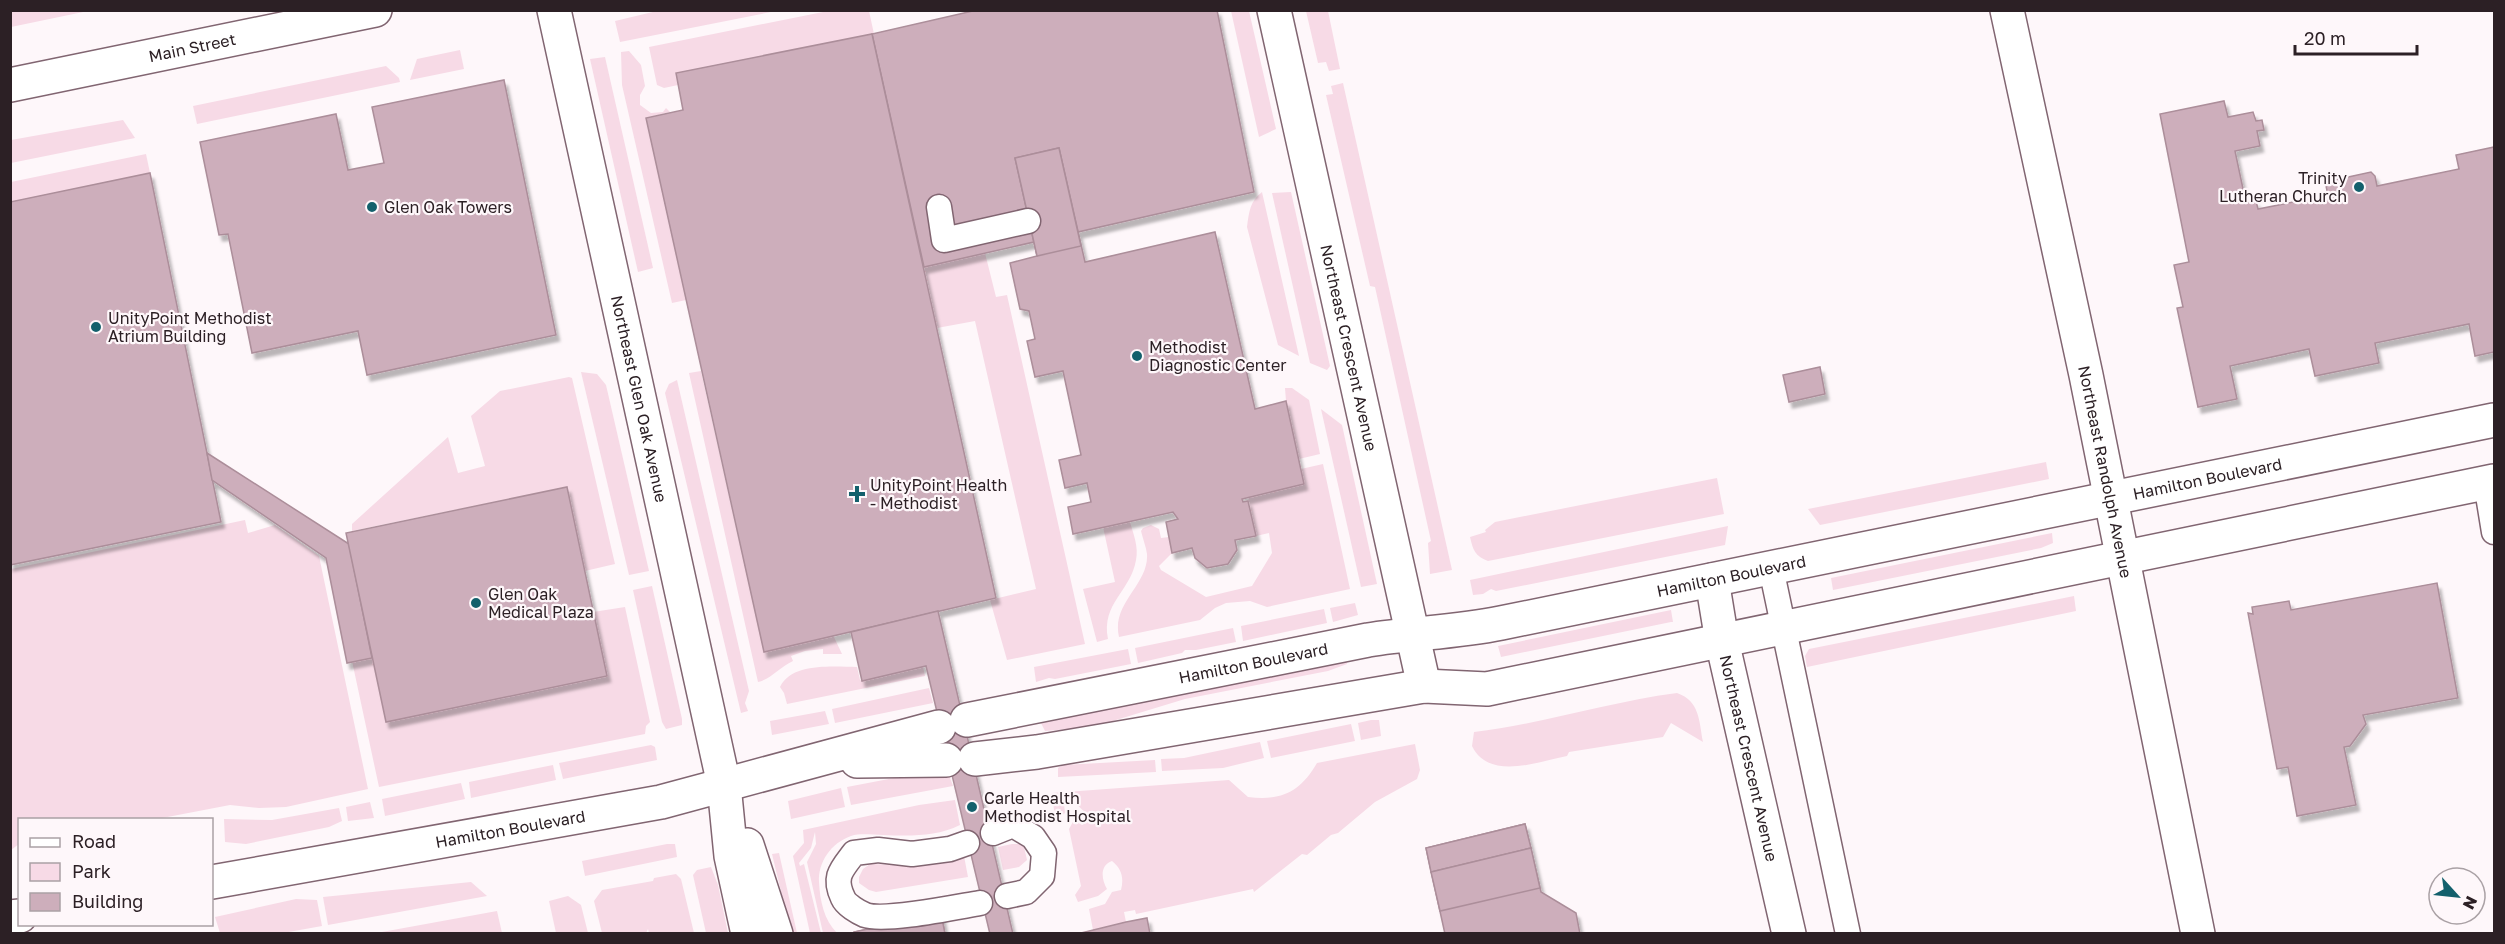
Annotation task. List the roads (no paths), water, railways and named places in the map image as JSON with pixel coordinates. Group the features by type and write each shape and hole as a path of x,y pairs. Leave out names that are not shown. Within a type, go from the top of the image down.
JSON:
{"street":[{"name":"Main Street","path":"10,85 375,10"},
{"name":"Northeast Glen Oak Avenue","path":"554,10 724,785 731,856 748,933"},
{"name":"Northeast Crescent Avenue","path":"1274,10 1425,686"},
{"name":"Northeast Randolph Avenue","path":"2007,10 2111,499 2198,933"},
{"name":"Hamilton Boulevard","path":"213,882 661,802 953,724 1356,642 1413,633 1473,629 2494,420"},
{"name":"Hamilton Boulevard","path":"807,762 960,759 1037,752 1425,686 1487,689 2490,482"},
{"name":"Northeast Crescent Avenue","path":"1712,580 1722,641 1789,933"},
{"name":"Northeast Glen Oak Avenue","path":"724,785 776,933"}],"lane":[{"path":"939,207 944,240 1028,221"},
{"path":"2490,482 2494,532"},
{"path":"1772,568 1782,628 1848,933"},
{"path":"993,833 1013,825 1033,837 1044,853 1042,876 1026,892 1007,896"},
{"path":"967,843 950,849 912,854 878,850 854,853 838,875 839,890 845,903 866,915 905,915 980,903"}],"place":[{"name":"Trinity Lutheran Church","path":"2359,187"},
{"name":"Glen Oak Towers","path":"372,207"},
{"name":"UnityPoint Methodist Atrium Building","path":"96,327"},
{"name":"Methodist Diagnostic Center","path":"1137,356"},
{"name":"UnityPoint Health - Methodist","path":"857,494"},
{"name":"Glen Oak Medical Plaza","path":"476,603"},
{"name":"Carle Health Methodist Hospital","path":"972,807"}]}
